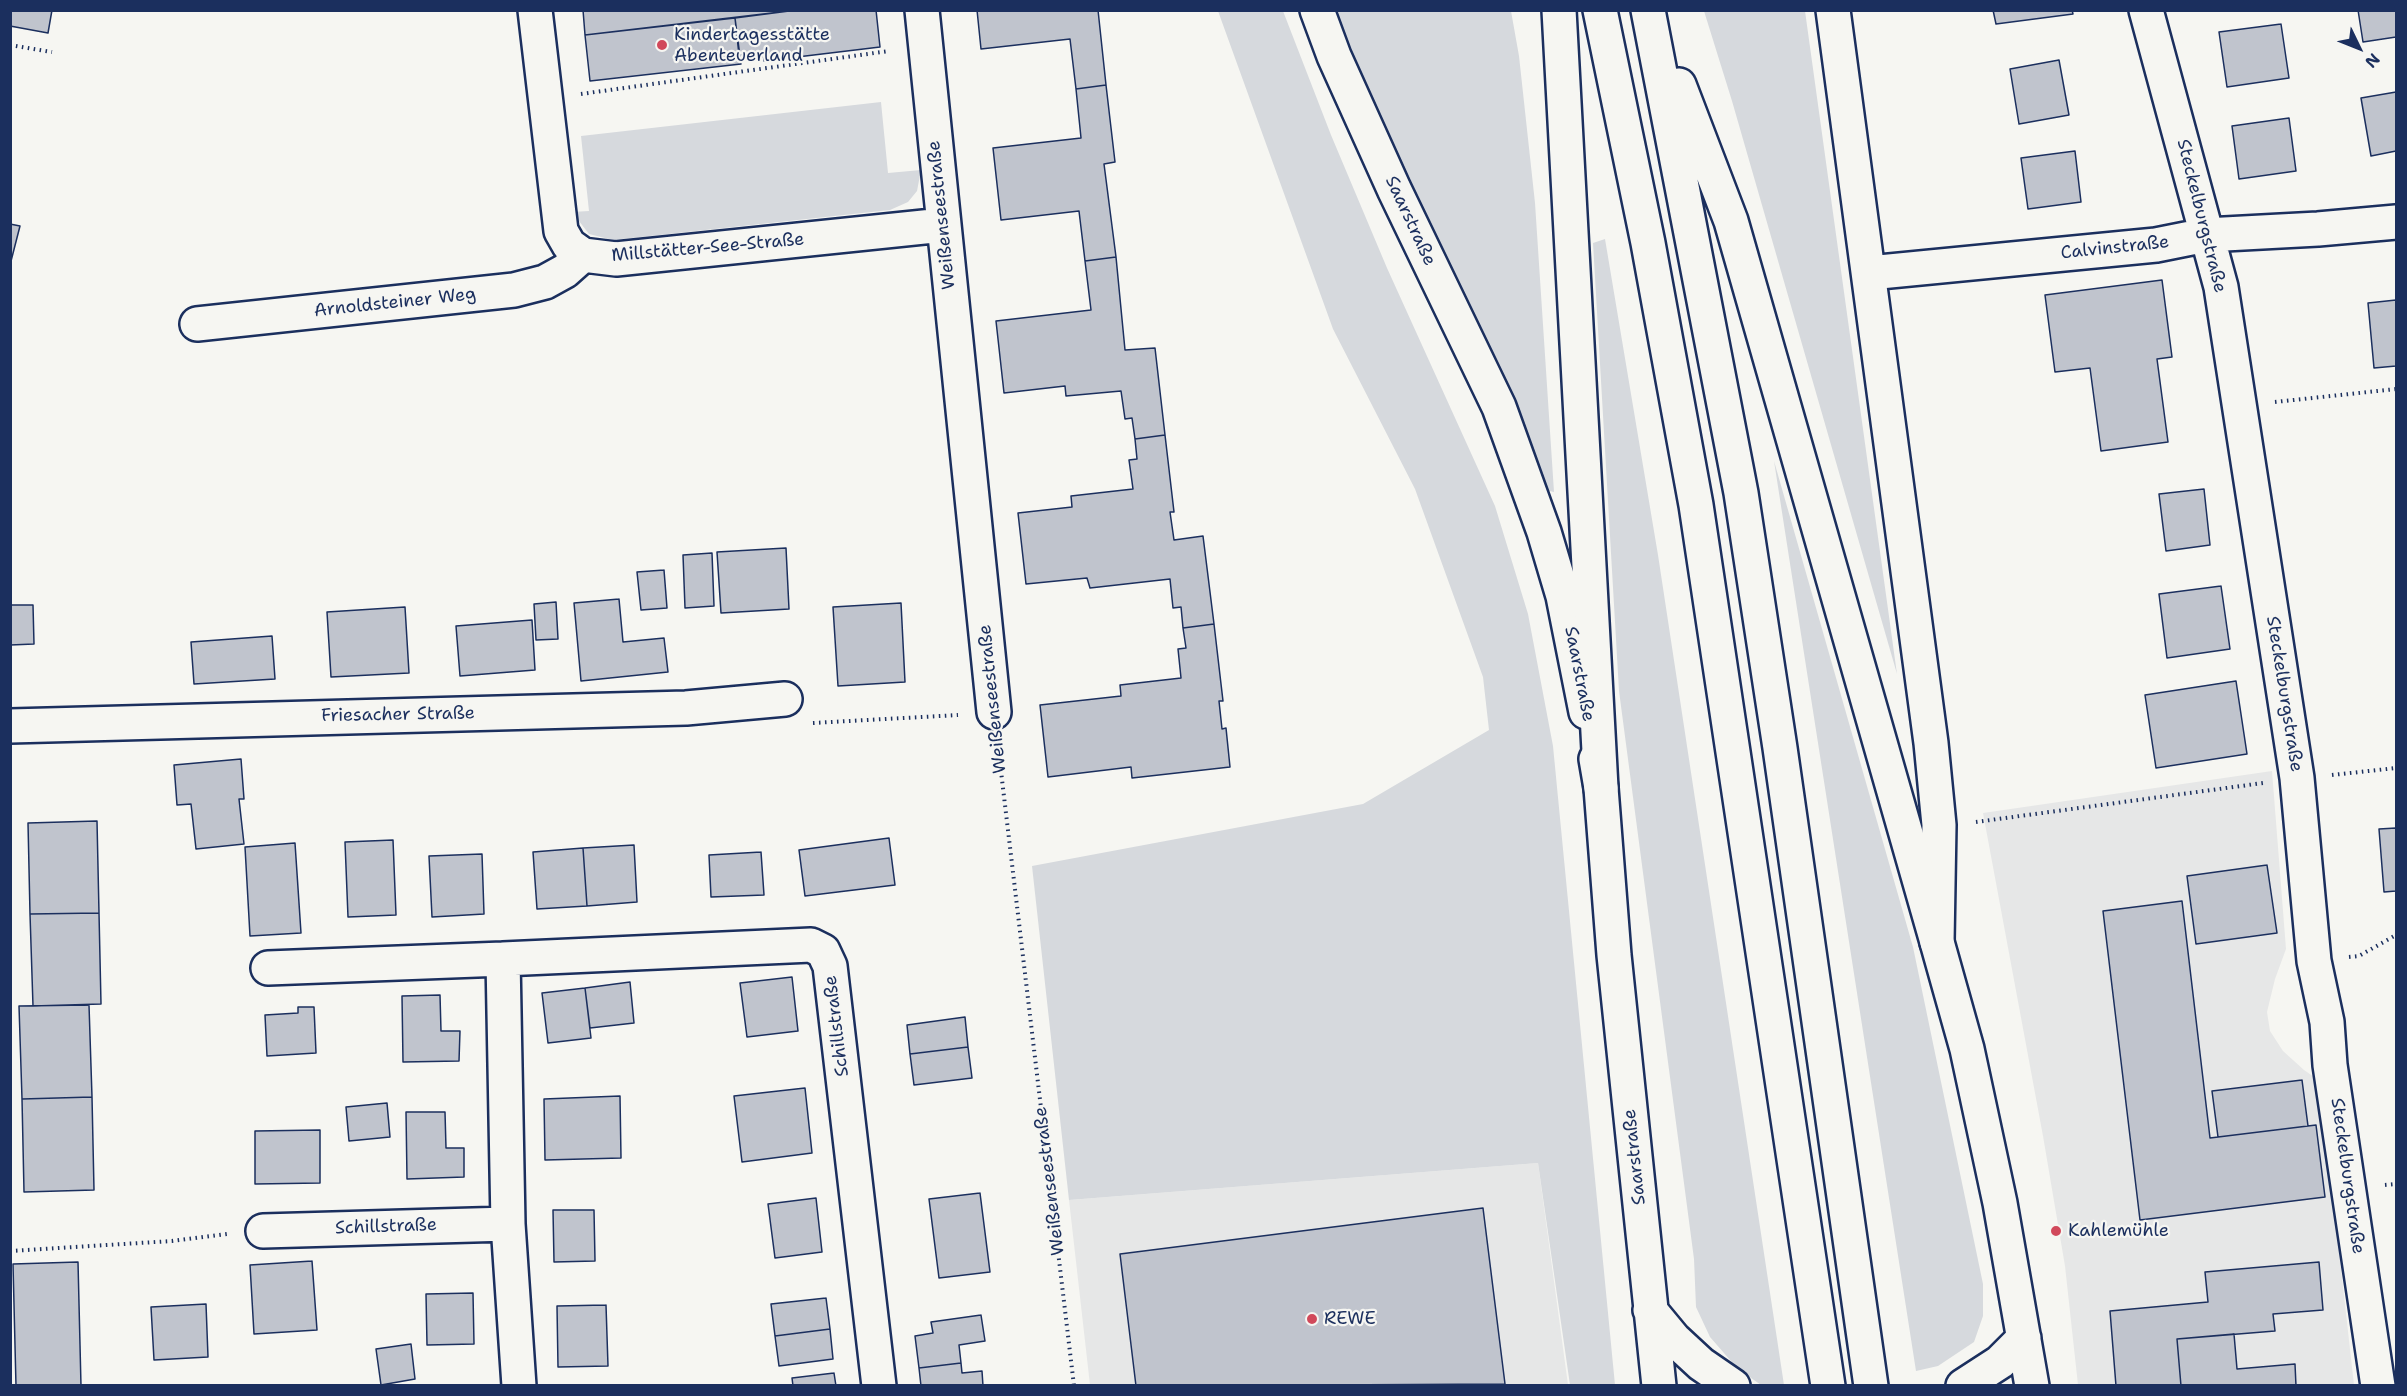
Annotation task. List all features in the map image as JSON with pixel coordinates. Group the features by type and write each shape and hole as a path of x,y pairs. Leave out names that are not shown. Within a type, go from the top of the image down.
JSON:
{"main road":[{"path":"535,10 561,231 569,245 583,255"},
{"name":"Weißenseestraße","path":"922,10 994,712"},
{"name":"Saarstraße","path":"1317,10 1334,56 1385,168 1499,407 1544,532 1563,596 1601,788 1614,955 1659,1386"},
{"path":"1559,10 1601,788"},
{"path":"1599,10 1648,243 1696,505 1828,1386"},
{"path":"1649,10 1731,221 1967,1049 2000,1203 2032,1386"},
{"path":"1649,10 1742,493 1871,1386"},
{"path":"1833,10 1931,743 1939,825 1937,942"},
{"name":"Steckelburgstraße","path":"2146,10 2221,287 2297,778 2314,961 2327,1022 2330,1065 2378,1386"},
{"name":"Calvinstraße","path":"1869,273 2156,245 2206,235 2397,222"},
{"name":"Millstätter-See-Straße","path":"583,255 616,259 943,225"},
{"name":"Arnoldsteiner Weg","path":"197,324 514,290 545,282 565,271 583,255"},
{"name":"Friesacher Straße","path":"10,726 686,708 785,699"},
{"name":"Schillstraße","path":"268,968 503,960 811,945 823,951 830,966 879,1386"},
{"path":"503,960 508,1224 519,1386"},
{"name":"Schillstraße","path":"263,1231 508,1224"},
{"path":"1650,1310 1674,1339 1701,1364 1733,1386"},
{"path":"1963,1386 2000,1362 2024,1338"}],"path":[{"path":"10,45 52,52"},
{"path":"546,99 925,46"},
{"path":"2264,403 2397,389"},
{"path":"785,699 813,724 994,712"},
{"name":"Weißenseestraße","path":"994,712 1074,1386"},
{"path":"2323,776 2397,768"},
{"path":"1939,825 2269,782"},
{"path":"2314,961 2359,956 2397,935"},
{"path":"10,1251 172,1241 224,1234"}],"shaded area":[{"path":"1218,11 1283,11 1331,135 1387,268 1495,506 1528,614 1553,746 1615,1385 1570,1385 1538,1163 1069,1200 1032,866 1363,804 1489,730 1483,677 1415,489 1333,329"},
{"path":"1334,11 1511,11 1519,56 1535,203 1554,492 1545,490 1386,137"},
{"path":"1704,11 1805,11 1897,674 1732,101"},
{"path":"881,102 888,173 921,170 917,191 908,202 890,210 613,240 589,234 572,212 589,211 581,136"},
{"path":"1605,239 1658,555 1784,1385 1761,1385 1737,1368 1710,1337 1696,1307 1694,1259 1619,691 1593,243"},
{"path":"1774,461 1913,947 1983,1284 1983,1316 1974,1342 1938,1366 1916,1371"},
{"path":"2272,771 2286,949 2275,979 2267,1012 2270,1031 2283,1051 2320,1081 2354,1385 2078,1385 2065,1266 1983,813"},
{"path":"1538,1163 1568,1385 1090,1385 1069,1200"}],"building":[{"path":"10,10 52,10 48,33 10,26"},
{"path":"583,10 797,10 585,35"},
{"path":"797,10 876,10 880,47 764,61 763,53 739,55 735,18"},
{"path":"977,10 1098,10 1106,85 1076,89 1070,39 981,49"},
{"path":"1993,10 2072,10 2073,14 1996,24"},
{"path":"2358,10 2396,10 2396,37 2363,42"},
{"name":"Kindertagesstätte Abenteuerland","path":"735,18 741,64 590,81 585,35"},
{"path":"2281,24 2289,78 2227,87 2219,32"},
{"path":"2059,60 2069,115 2019,124 2010,69"},
{"path":"1106,85 1115,162 1104,164 1116,257 1085,261 1079,211 1001,220 993,148 1081,138 1076,89"},
{"path":"2396,92 2396,151 2371,156 2361,98"},
{"path":"2289,118 2296,171 2239,179 2232,126"},
{"path":"2075,151 2081,202 2028,209 2021,158"},
{"path":"10,224 20,226 10,265"},
{"path":"1116,257 1125,350 1155,348 1165,435 1135,439 1132,418 1125,419 1121,391 1066,396 1065,386 1004,393 996,321 1091,310 1085,261"},
{"path":"2162,280 2172,357 2157,359 2168,442 2101,451 2090,368 2055,372 2045,295"},
{"path":"2396,300 2396,366 2374,368 2368,303"},
{"path":"1165,435 1174,512 1170,512 1174,540 1203,536 1214,624 1183,628 1181,607 1173,608 1170,579 1090,588 1087,578 1026,584 1018,513 1072,507 1071,496 1133,489 1129,460 1137,459 1135,439"},
{"path":"2204,489 2210,545 2166,551 2159,494"},
{"path":"786,548 789,609 721,613 717,552"},
{"path":"712,553 714,606 685,608 683,555"},
{"path":"664,570 667,608 641,610 637,572"},
{"path":"2221,586 2230,649 2167,658 2159,594"},
{"path":"619,599 623,642 664,638 668,672 581,681 574,603"},
{"path":"556,602 558,639 536,640 534,604"},
{"path":"901,603 905,682 838,686 833,607"},
{"path":"10,605 33,605 34,644 10,645"},
{"path":"405,607 409,673 331,677 327,612"},
{"path":"532,620 535,670 460,676 456,626"},
{"path":"1214,624 1223,701 1219,701 1222,729 1226,728 1230,767 1132,778 1131,767 1048,777 1040,705 1121,696 1120,685 1181,678 1178,649 1186,648 1183,628"},
{"path":"272,636 275,679 194,684 191,642"},
{"path":"2236,681 2247,754 2156,768 2145,695"},
{"path":"241,759 244,799 239,799 244,844 196,849 191,804 177,805 174,765"},
{"path":"97,821 99,913 30,914 28,823"},
{"path":"2396,828 2396,891 2384,892 2379,829"},
{"path":"889,838 895,885 805,896 799,850"},
{"path":"393,840 396,915 348,917 345,842"},
{"path":"295,843 301,933 250,936 245,847"},
{"path":"634,845 637,902 587,906 583,848"},
{"path":"583,848 587,906 537,909 533,852"},
{"path":"761,852 764,895 711,897 709,855"},
{"path":"482,854 484,914 432,917 429,856"},
{"path":"2267,865 2277,933 2196,944 2187,876"},
{"path":"2182,901 2210,1138 2316,1125 2325,1197 2140,1220 2103,911"},
{"path":"99,913 101,1004 33,1006 30,914"},
{"path":"792,977 798,1031 747,1037 740,983"},
{"path":"630,982 634,1023 590,1028 585,988"},
{"path":"585,988 591,1038 548,1043 542,993"},
{"path":"440,995 441,1031 460,1031 459,1061 403,1062 402,996"},
{"path":"89,1005 92,1097 22,1099 19,1006"},
{"path":"298,1007 314,1007 316,1053 267,1056 265,1015 298,1013"},
{"path":"965,1017 968,1047 910,1054 907,1025"},
{"path":"968,1047 972,1078 914,1085 910,1054"},
{"path":"2302,1080 2308,1126 2218,1137 2212,1091"},
{"path":"805,1088 812,1153 742,1162 734,1096"},
{"path":"620,1096 621,1158 545,1160 544,1099"},
{"path":"92,1097 94,1190 24,1192 22,1099"},
{"path":"387,1103 390,1137 349,1141 346,1107"},
{"path":"406,1112 445,1112 446,1148 464,1148 464,1177 407,1179"},
{"path":"320,1130 320,1183 255,1184 255,1131"},
{"path":"980,1193 990,1272 939,1278 929,1199"},
{"path":"816,1198 822,1252 775,1258 768,1204"},
{"name":"REWE","path":"1483,1208 1505,1384 1136,1386 1120,1254"},
{"path":"553,1210 594,1210 595,1261 554,1262"},
{"path":"312,1261 317,1330 254,1334 250,1265"},
{"path":"78,1262 81,1386 16,1386 13,1264"},
{"path":"2319,1262 2323,1310 2273,1314 2275,1331 2177,1339 2181,1386 2116,1386 2110,1311 2208,1302 2205,1272"},
{"path":"473,1293 474,1344 427,1345 426,1294"},
{"path":"826,1298 830,1329 775,1336 771,1304"},
{"path":"206,1304 208,1357 154,1360 151,1307"},
{"path":"606,1305 608,1366 558,1367 557,1306"},
{"path":"981,1315 985,1341 959,1345 961,1363 919,1368 915,1336 933,1333 931,1322"},
{"path":"830,1329 833,1359 779,1366 775,1336"},
{"path":"2234,1334 2237,1369 2295,1364 2296,1386 2181,1386 2177,1339"},
{"path":"411,1344 415,1379 381,1385 376,1349"},
{"path":"961,1363 962,1373 982,1371 983,1386 921,1386 919,1368"},
{"path":"834,1373 836,1386 793,1386 792,1378"}],"place":[{"name":"Kindertagesstätte Abenteuerland","path":"662,45"},
{"name":"Kahlemühle","path":"2056,1231"},
{"name":"REWE","path":"1312,1319"}]}
